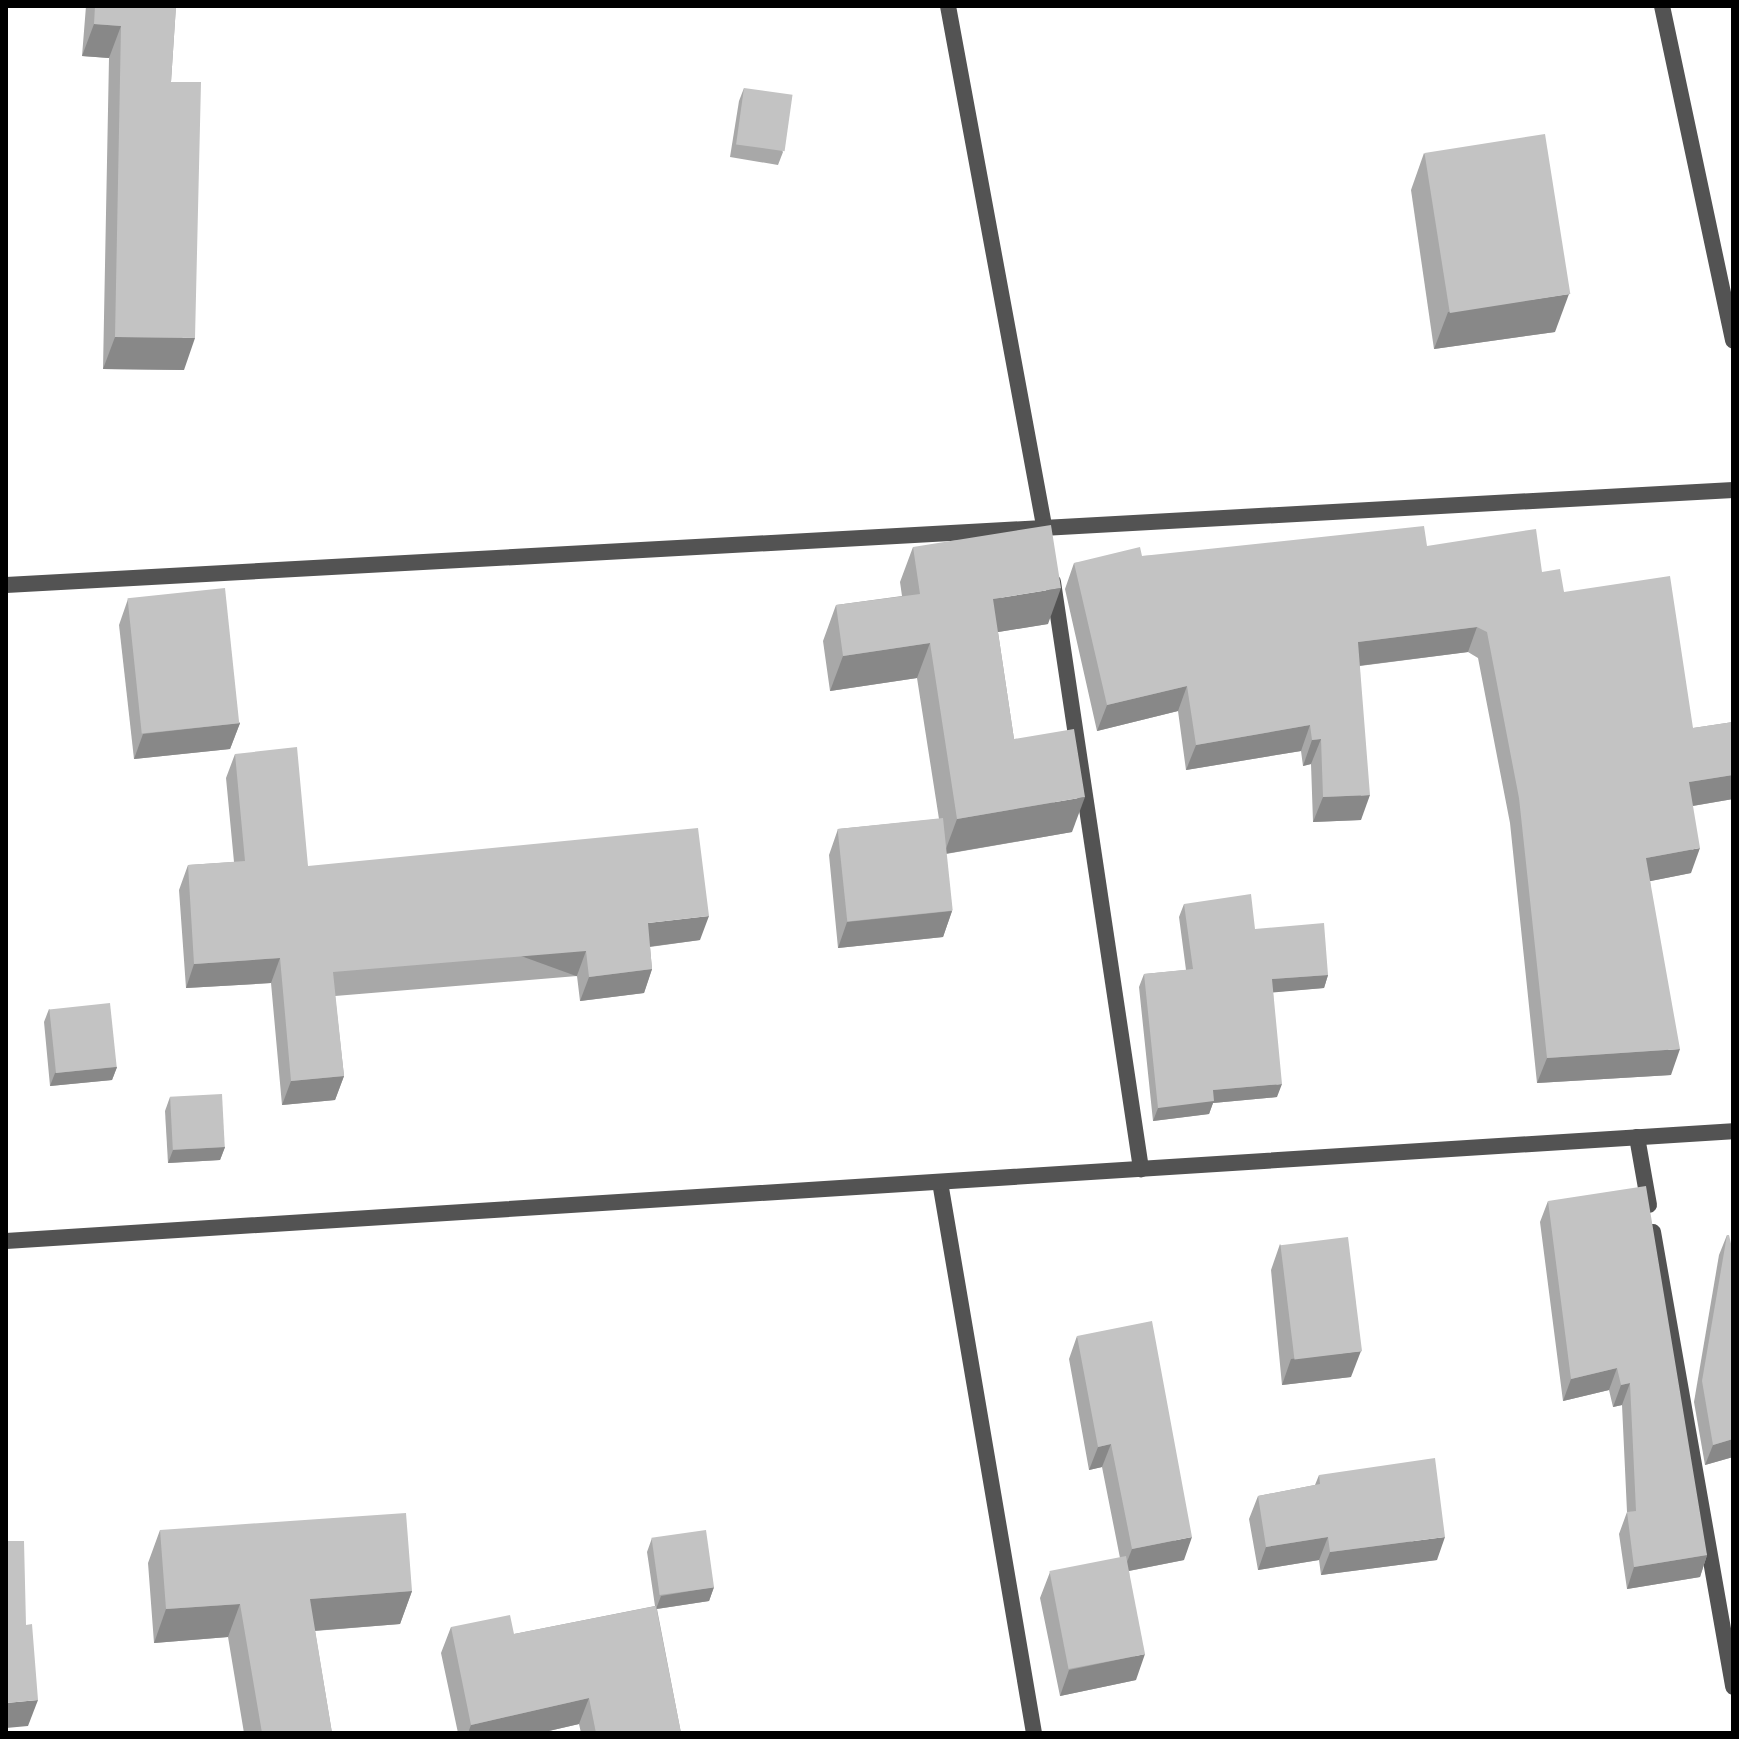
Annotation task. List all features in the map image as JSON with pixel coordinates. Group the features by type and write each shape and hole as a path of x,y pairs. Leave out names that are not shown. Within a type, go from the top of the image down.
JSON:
{"street":[{"path":"948,6 1044,523 1141,1169"},
{"path":"1662,6 1733,341"},
{"path":"6,585 1044,523 1733,490"},
{"path":"6,1241 1733,1131"},
{"path":"1637,1137 1733,1687"},
{"path":"940,1182 1034,1733"}],"building":[{"path":"95,6 176,6 171,82 201,82 195,338 115,337 121,26 94,24"},
{"path":"744,88 793,95 785,151 736,144"},
{"path":"1545,134 1570,294 1450,313 1425,153"},
{"path":"1051,525 1061,588 993,599 1014,739 1074,729 1085,797 957,819 930,643 843,656 836,605 920,594 913,547"},
{"path":"1424,526 1427,546 1536,529 1542,572 1560,569 1564,592 1670,576 1693,728 1733,722 1733,775 1689,782 1700,848 1646,858 1680,1049 1547,1058 1519,798 1487,632 1477,627 1358,642 1370,795 1323,797 1321,739 1312,740 1310,725 1196,745 1187,686 1107,705 1074,563 1140,547 1142,556"},
{"path":"225,588 239,723 142,733 128,598"},
{"path":"297,747 308,866 698,828 709,916 648,923 652,969 589,977 586,951 333,972 344,1076 291,1081 280,958 194,964 188,865 245,861 235,754"},
{"path":"943,818 953,910 847,922 838,829"},
{"path":"1251,894 1255,929 1324,923 1328,975 1272,979 1282,1084 1213,1090 1214,1101 1158,1108 1144,974 1193,969 1184,904"},
{"path":"110,1003 117,1067 56,1073 49,1009"},
{"path":"222,1094 225,1147 173,1150 170,1097"},
{"path":"1646,1186 1707,1555 1634,1567 1627,1512 1636,1511 1630,1383 1621,1385 1617,1368 1571,1379 1548,1201"},
{"path":"1727,1235 1733,1252 1733,1439 1713,1445 1702,1381"},
{"path":"1348,1237 1362,1351 1295,1359 1281,1245"},
{"path":"1152,1321 1192,1537 1132,1549 1111,1444 1098,1447 1077,1336"},
{"path":"1435,1458 1445,1537 1330,1552 1328,1537 1266,1547 1258,1496 1320,1484 1319,1475"},
{"path":"406,1513 412,1591 310,1599 332,1733 262,1733 240,1604 166,1609 160,1530"},
{"path":"706,1530 714,1587 660,1595 652,1538"},
{"path":"6,1541 24,1541 26,1625 32,1624 38,1700 6,1703"},
{"path":"1126,1556 1145,1654 1069,1669 1049,1571"},
{"path":"656,1606 681,1733 596,1733 589,1698 471,1725 451,1627 510,1615 514,1634"}]}
